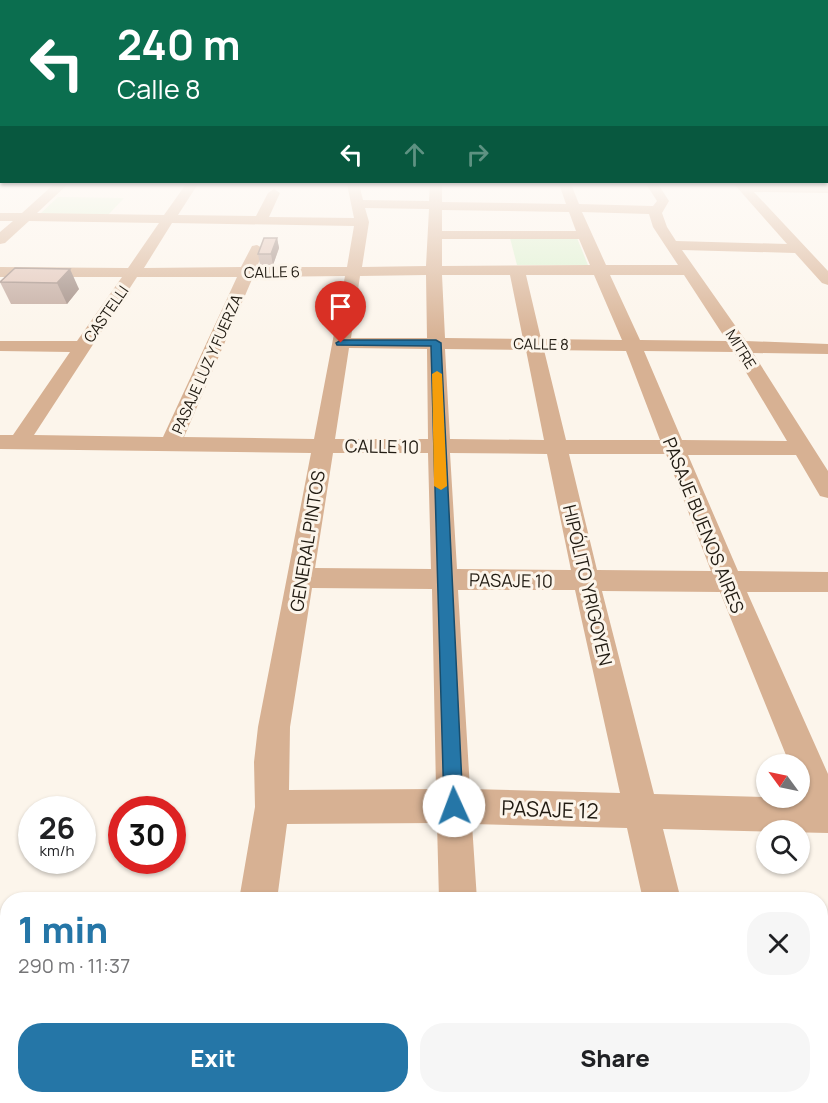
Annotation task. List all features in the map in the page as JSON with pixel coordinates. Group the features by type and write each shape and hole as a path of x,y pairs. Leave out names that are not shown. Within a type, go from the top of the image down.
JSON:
{"street":[{"name":"CASTELLI","path":"9,442 83,347 157,235"},
{"name":"GENERAL PINTOS","path":"259,892 272,807 271,762 274,727 360,235"},
{"path":"434,235 439,446 458,892"},
{"name":"PASAJE BUENOS AIRES","path":"584,235 633,345 672,448 750,637 828,814"},
{"name":"MITRE","path":"667,235 741,348 828,490"},
{"path":"786,235 828,280"},
{"path":"674,245 798,249"},
{"name":"PASAJE LUZ Y FUERZA","path":"170,445 257,249"},
{"name":"HIPÓLITO YRIGOYEN","path":"517,270 586,580 660,892"},
{"name":"CALLE 6","path":"0,272 689,270"},
{"name":"CALLE 8","path":"341,343 828,349"},
{"path":"0,346 83,347"},
{"name":"CALLE 10","path":"9,442 801,448"},
{"name":"PASAJE 10","path":"301,578 828,582"},
{"name":"PASAJE 12","path":"272,807 454,806 643,812 828,814"}],"green space":[{"path":"510,238 577,238 588,265 517,265"}],"building":[{"path":"264,238 277,238 271,254 258,254"},
{"path":"15,268 70,269 57,283 0,282"}],"slow traffic":[{"path":"437,374 441,486"}],"route":[{"path":"341,343 436,343 454,806"}]}
